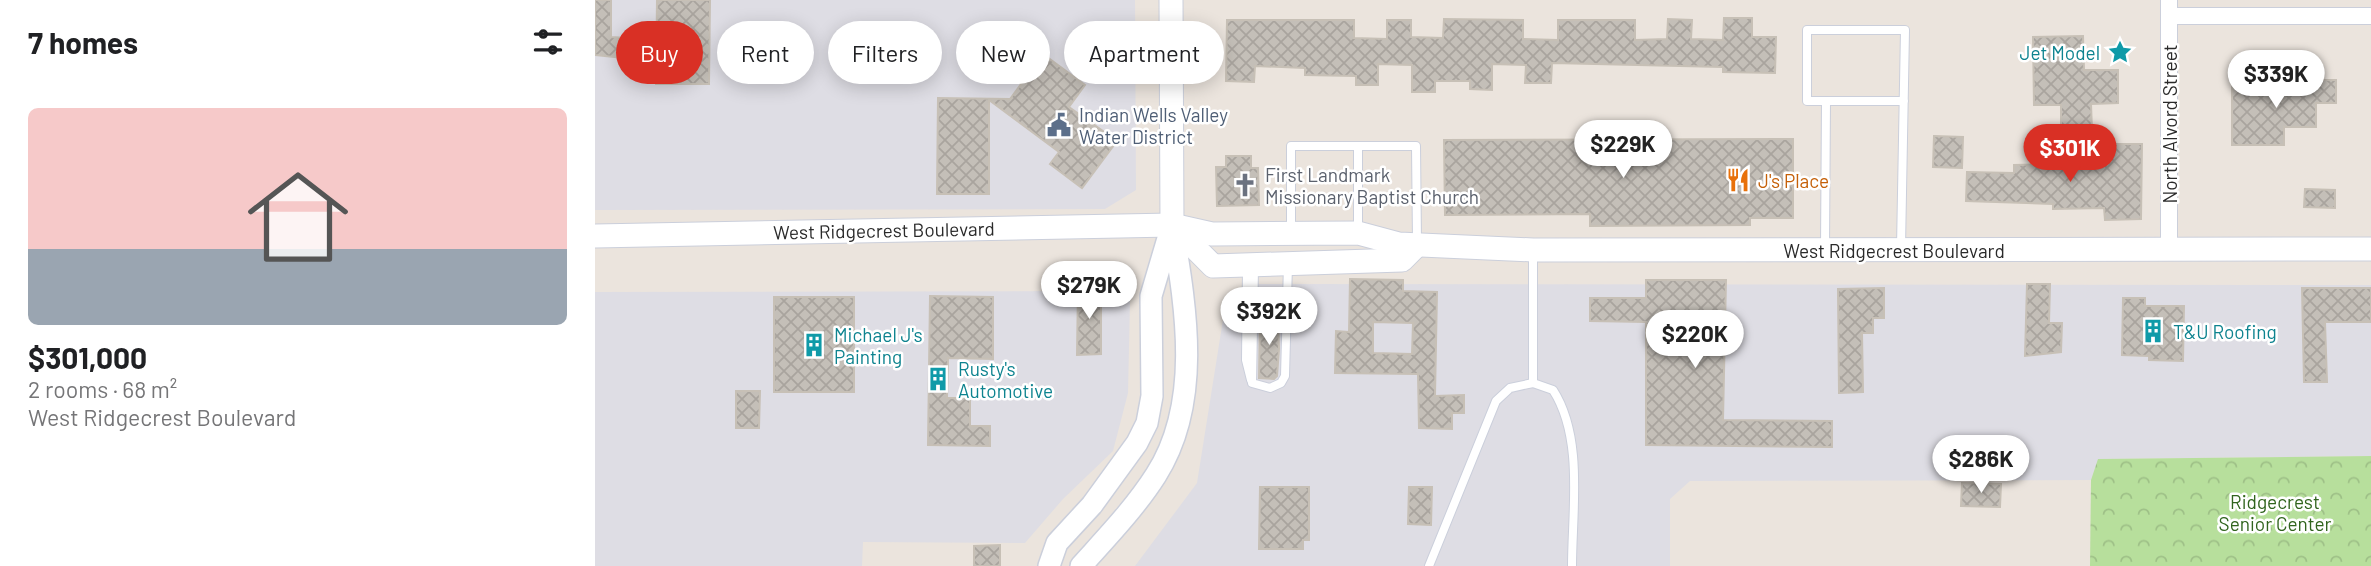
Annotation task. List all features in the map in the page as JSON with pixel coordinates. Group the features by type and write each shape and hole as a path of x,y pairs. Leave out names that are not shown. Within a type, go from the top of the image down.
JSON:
{"main road":[{"path":"1171,0 1172,225 1213,266 1402,260 1417,245"},
{"name":"West Ridgecrest Boulevard","path":"595,236 1172,225 1212,234 1358,233 1417,245 1534,250 2371,249"}],"street":[{"path":"2169,8 2371,16"},
{"name":"North Alvord Street","path":"2169,8 2169,249"},
{"path":"1049,566 1057,543 1092,505 1137,443 1147,423 1152,396 1151,296 1172,225"},
{"path":"1081,566 1156,475 1169,449 1182,404 1186,376 1184,298 1172,225"}],"lane":[{"path":"1901,250 1904,101 1905,30 1807,30 1807,101 1904,101"},
{"path":"1825,250 1826,101"},
{"path":"1291,234 1291,146 1416,146 1417,245"},
{"path":"1358,146 1358,233"},
{"path":"1533,383 1534,250"},
{"path":"1251,264 1245,360 1252,383 1270,388 1284,380 1288,262"},
{"path":"1429,566 1496,401 1510,388 1533,383 1553,390 1566,409 1573,464 1572,566"}],"shaded area":[{"path":"595,0 1135,0 1135,21 1064,21 1064,84 1135,84 1136,190 1105,209 595,210"},
{"path":"1244,284 2371,285 2371,456 2099,459 2091,480 1690,481 1670,499 1670,566 1135,566 1197,483 1225,307"},
{"path":"1120,291 1130,301 1128,393 1113,451 1063,499 1025,543 863,542 862,566 595,566 595,292"}],"green space":[{"name":"Ridgecrest Senior Center","path":"2371,456 2371,566 2090,566 2091,480 2098,459"}],"building":[{"path":"595,0 611,0 611,37 616,37 616,57 595,55"},
{"path":"657,0 710,0 709,84 703,84 703,21 657,21"},
{"path":"1724,18 1752,18 1752,37 1776,37 1775,73 1723,72 1723,67 1552,63 1551,83 1525,83 1526,65 1492,64 1492,90 1470,89 1470,81 1435,81 1435,92 1412,92 1412,65 1378,64 1378,85 1356,85 1356,76 1305,75 1305,68 1255,66 1254,82 1226,81 1227,20 1354,20 1354,38 1387,39 1387,20 1411,20 1411,37 1443,38 1444,19 1523,20 1523,39 1558,40 1558,20 1635,20 1635,40 1667,39 1668,19 1692,20 1691,39 1723,40"},
{"path":"2083,36 2084,70 2118,70 2118,103 2091,104 2092,130 2061,131 2061,105 2034,105 2033,37"},
{"path":"1050,59 1064,70 1064,84 1085,85 1069,107 1117,141 1082,188 1050,164 1059,152 989,100 989,194 937,194 938,98 1010,99 1021,84 1050,84"},
{"path":"2316,80 2336,80 2336,103 2316,103 2316,127 2284,127 2284,145 2232,145 2232,85 2313,85"},
{"path":"1934,136 1963,137 1962,168 1933,167"},
{"path":"1793,139 1793,218 1750,218 1750,225 1590,226 1590,214 1445,215 1444,140"},
{"path":"2104,144 2142,144 2141,219 2105,220 2104,208 2053,209 2053,204 1966,201 1967,172 2014,173 2014,165 2104,163"},
{"path":"1226,156 1251,156 1251,168 1258,168 1259,205 1217,206 1216,167 1226,167"},
{"path":"2305,189 2335,190 2335,208 2304,207"},
{"path":"1350,279 1403,280 1403,291 1437,292 1435,396 1464,395 1464,413 1452,413 1452,429 1419,428 1418,374 1335,373 1336,331 1349,332","holes":["1373,322 1413,323 1412,354 1373,353"]},
{"path":"1646,280 1726,280 1723,420 1832,421 1832,447 1646,445 1646,322 1590,321 1590,298 1646,298"},
{"path":"2027,284 2050,284 2049,323 2062,323 2061,352 2025,356"},
{"path":"1078,287 1101,288 1101,354 1077,355"},
{"path":"1884,288 1884,318 1873,318 1873,333 1862,333 1863,392 1839,393 1838,289"},
{"path":"2302,288 2371,288 2371,322 2325,322 2327,382 2304,382"},
{"name":"Rusty's Automotive","path":"930,296 993,297 993,359 948,358 947,398 970,398 970,426 990,426 990,446 928,445"},
{"name":"Michael J's Painting","path":"774,297 854,297 854,392 774,392"},
{"name":"T&U Roofing","path":"2123,298 2145,298 2145,306 2184,306 2183,361 2149,360 2149,356 2122,355"},
{"path":"1260,316 1278,317 1279,349 1277,376 1274,379 1259,378"},
{"path":"736,391 760,391 759,428 736,428"},
{"path":"1962,483 2001,484 2000,507 1961,506"},
{"path":"1260,487 1309,487 1309,540 1303,540 1303,549 1259,549"},
{"path":"1409,487 1432,487 1431,525 1408,524"},
{"path":"1000,545 1000,566 974,566 974,546"}],"place":[{"name":"Jet Model","path":"2120,52"},
{"name":"Indian Wells Valley Water District","path":"1059,125"},
{"name":"J's Place","path":"1738,180"},
{"name":"First Landmark Missionary Baptist Church","path":"1245,185"},
{"name":"T&U Roofing","path":"2153,331"},
{"name":"Michael J's Painting","path":"814,345"},
{"name":"Rusty's Automotive","path":"938,379"}]}
